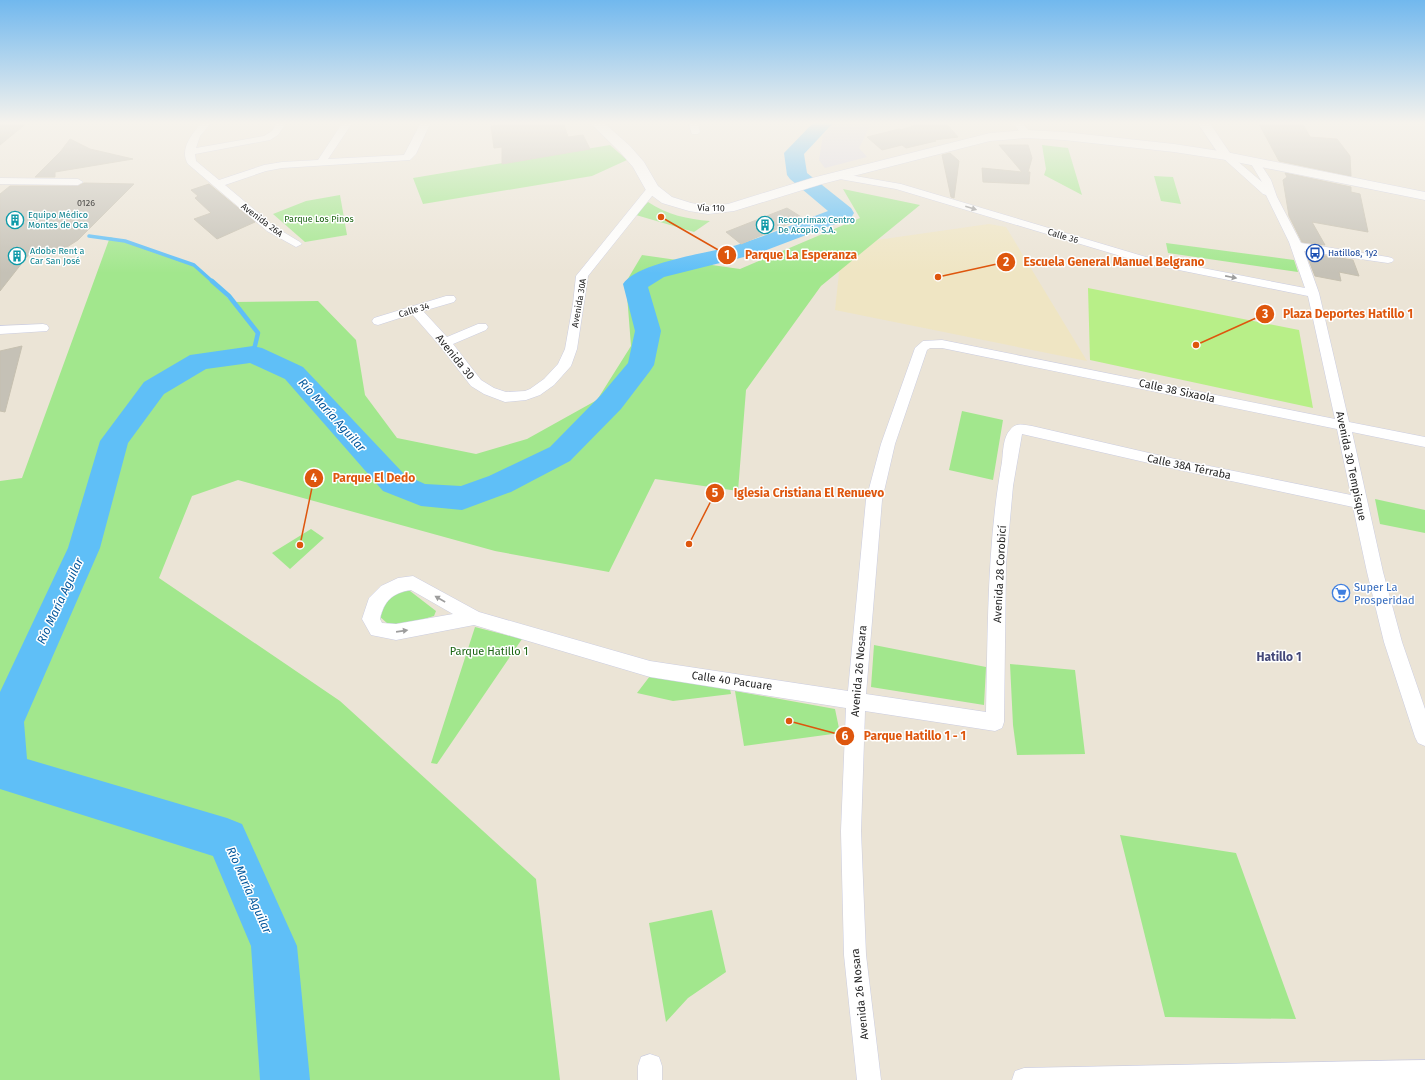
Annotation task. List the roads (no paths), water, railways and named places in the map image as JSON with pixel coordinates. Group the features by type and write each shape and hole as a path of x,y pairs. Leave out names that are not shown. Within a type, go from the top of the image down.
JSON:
{"main road":[{"name":"Vía 110","path":"642,172 652,189 667,200 689,207 708,210 729,208 817,181 852,172"},
{"path":"1266,180 1266,176 1273,172"},
{"name":"Vía 110","path":"1307,172 1425,196"}],"street":[{"name":"Avenida 26A","path":"204,172 271,229 296,244"},
{"path":"218,184 251,172"},
{"name":"Avenida 30 Tempisque","path":"1244,172 1272,197"},
{"name":"Avenida 30 Tempisque","path":"1261,172 1296,246 1313,293 1375,572 1393,642 1425,737"},
{"name":"Calle 36","path":"838,176 896,186 1144,260 1313,293"},
{"path":"0,181 78,182"},
{"name":"Avenida 30A","path":"526,395 535,392 549,382 564,366 571,349 579,304 582,276 652,189"},
{"path":"1296,246 1388,260"},
{"name":"Calle 34","path":"378,321 450,300"},
{"name":"Avenida 30","path":"415,310 445,343 476,383 489,391 505,397 526,395"},
{"path":"445,343 482,327"},
{"path":"0,330 43,328"},
{"name":"Calle 38 Sixaola","path":"928,344 942,344 973,350 1425,442"},
{"name":"Avenida 26 Nosara","path":"869,1080 855,955 852,831 856,699 874,500 888,444 921,348 928,344"},
{"name":"Calle 38A Térraba","path":"1019,429 1040,432 1175,464 1360,503"},
{"name":"Avenida 28 Corobicí","path":"995,722 998,564 1005,486 1014,434 1019,429"},
{"name":"Calle 40 Pacuare","path":"474,618 396,632 377,630 371,619 375,603 387,590 398,585 413,583 474,618 650,669 856,699 995,722"},
{"path":"1024,1080 1425,1072"}],"waterway":[{"name":"Río María Aguilar","path":"285,1080 274,946 227,839 8,773 5,722 84,548 114,441 154,388 199,361 253,354 294,373 394,483 421,495 462,498 500,484 560,454 611,402 641,365 648,331 635,284 656,272 748,249 843,213 797,175 797,172"},
{"path":"89,236 125,241 194,265 213,282"},
{"path":"212,281 229,296 258,333 253,354"}],"place":[{"name":"Parque La Esperanza","path":"661,217"},
{"name":"Equipo Médico Montes de Oca","path":"15,220"},
{"name":"Recoprimax Centro De Acopio S.A.","path":"765,225"},
{"name":"Hatillo8, 1y2","path":"1315,253"},
{"name":"Adobe Rent a Car San José","path":"17,256"},
{"name":"Escuela General Manuel Belgrano","path":"938,277"},
{"name":"Plaza Deportes Hatillo 1","path":"1196,345"},
{"name":"Iglesia Cristiana El Renuevo","path":"689,544"},
{"name":"Parque El Dedo","path":"300,545"},
{"name":"Super La Prosperidad","path":"1341,593"},
{"name":"Parque Hatillo 1 - 1","path":"789,721"}],"district":[{"name":"Hatillo 1","path":"1279,657"}],"park label":[{"name":"Parque Los Pinos","path":"319,219"},
{"name":"Parque Hatillo 1","path":"489,651"}]}
